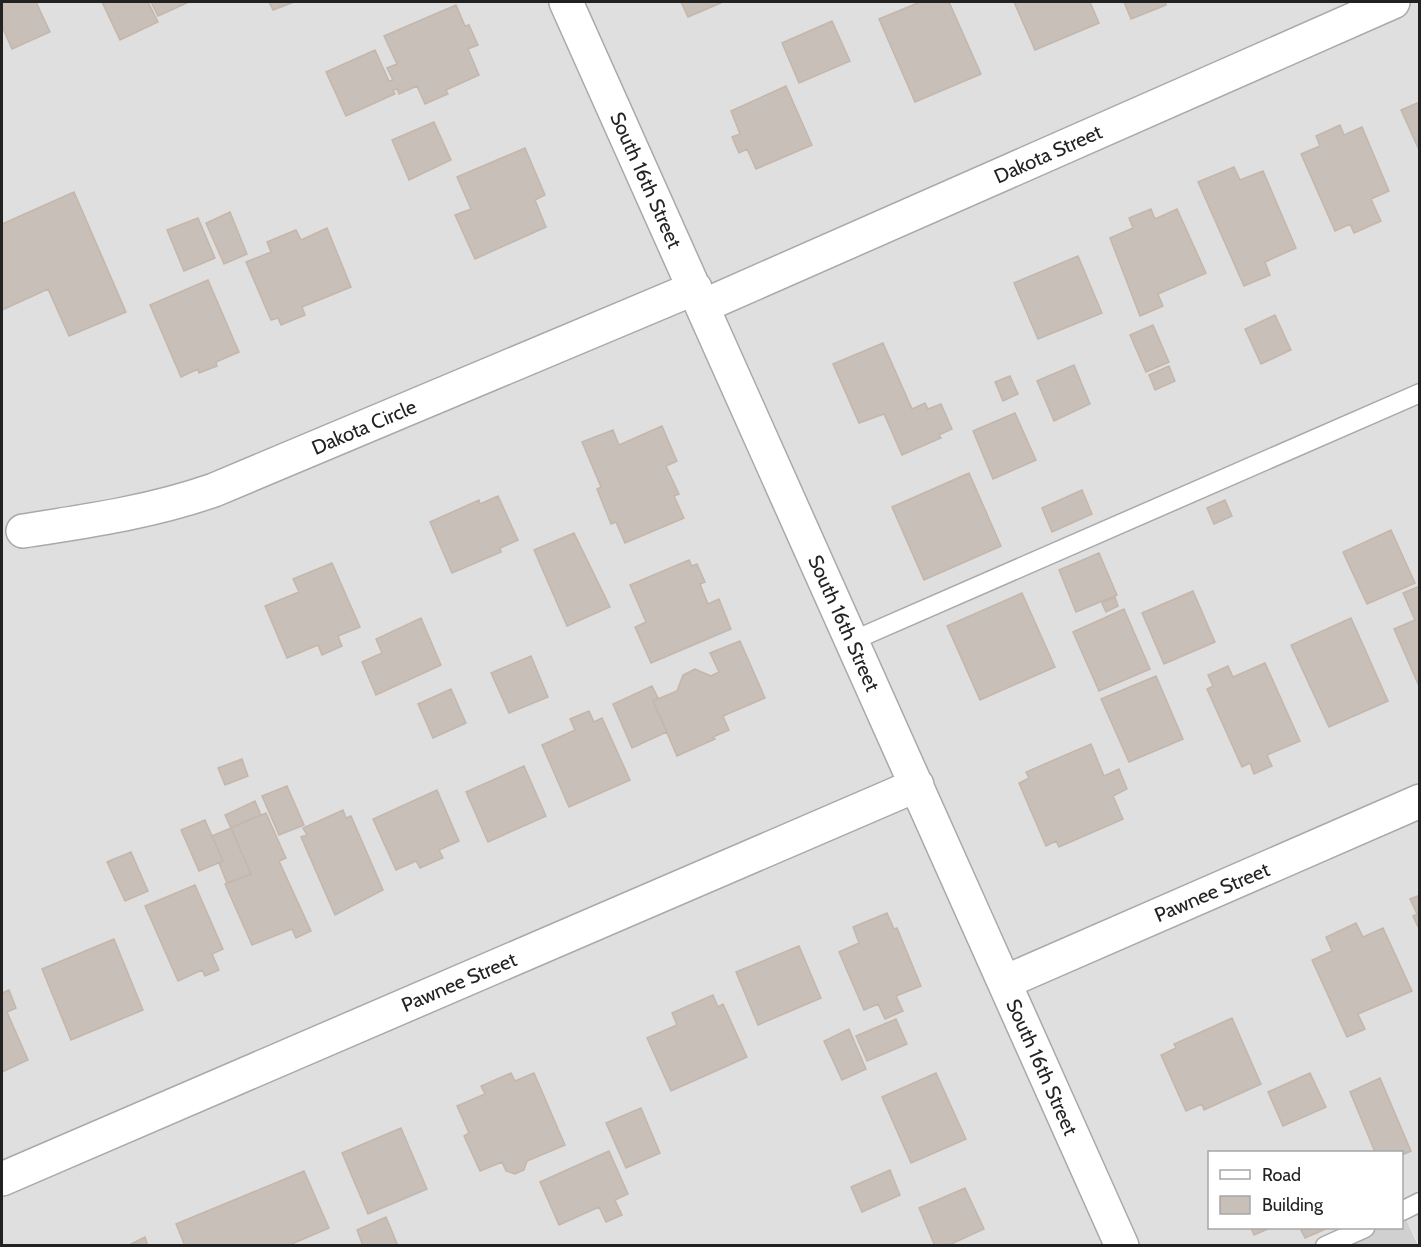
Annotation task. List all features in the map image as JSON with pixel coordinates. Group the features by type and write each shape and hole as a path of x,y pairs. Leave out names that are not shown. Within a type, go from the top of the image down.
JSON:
{"street":[{"name":"South 16th Street","path":"566,2 1122,1245"},
{"name":"Dakota Street","path":"699,297 1393,2"},
{"name":"Dakota Circle","path":"23,531 125,515 171,505 214,490 699,297"},
{"name":"Pawnee Street","path":"2,1179 917,785"},
{"name":"Pawnee Street","path":"1005,982 1419,801"}],"lane":[{"path":"852,641 1419,393"},
{"path":"1403,1210 1419,1202"},
{"path":"1325,1245 1361,1229"}],"shaded area":[{"path":"2,2 1419,2 1419,1245 1403,1213 1403,1151 1208,1151 1208,1229 1363,1229 1325,1246 2,1246"},
{"path":"1403,1213 1418,1245 1325,1246 1363,1229 1403,1229"}],"building":[{"path":"36,2 50,32 12,49 2,26 2,3"},
{"path":"102,2 148,2 158,22 120,40"},
{"path":"151,2 189,2 158,16"},
{"path":"269,2 294,2 273,10"},
{"path":"681,2 723,2 688,17"},
{"path":"920,2 949,2 981,74 915,102 879,19"},
{"path":"1014,2 1090,2 1099,23 1035,50"},
{"path":"1124,2 1165,2 1166,5 1131,19"},
{"path":"456,5 465,26 469,25 478,45 468,49 479,75 446,90 448,94 425,104 417,86 399,94 397,89 393,90 395,94 346,116 326,72 375,50 389,81 393,80 387,68 397,64 384,36"},
{"path":"832,21 850,61 799,83 782,43"},
{"path":"786,86 812,145 756,169 747,149 739,153 732,137 740,134 731,111"},
{"path":"1420,102 1420,152 1401,110"},
{"path":"434,122 451,160 409,180 392,140"},
{"path":"1340,125 1344,135 1362,127 1389,191 1371,199 1381,221 1354,233 1350,224 1335,231 1301,154 1320,146 1316,136"},
{"path":"525,148 545,195 535,200 546,227 475,259 455,215 471,209 457,177"},
{"path":"1234,167 1240,180 1263,171 1296,248 1265,262 1270,275 1244,286 1198,182"},
{"path":"74,192 126,312 69,336 48,289 2,310 2,224"},
{"path":"1151,209 1155,219 1177,209 1206,273 1158,294 1163,306 1140,316 1110,238 1133,228 1129,218"},
{"path":"230,212 247,254 224,264 206,223"},
{"path":"198,218 215,258 184,271 167,230"},
{"path":"327,228 351,287 302,307 305,315 281,325 278,318 271,320 246,262 271,252 267,242 296,230 301,240"},
{"path":"1078,256 1102,313 1038,339 1014,283"},
{"path":"208,280 239,352 216,362 217,366 199,373 198,369 181,377 150,305"},
{"path":"1275,315 1291,350 1261,364 1245,329"},
{"path":"1153,325 1169,362 1146,372 1130,335"},
{"path":"883,343 912,409 925,403 928,409 941,404 952,429 939,435 941,438 902,455 884,414 859,423 833,364"},
{"path":"1074,365 1090,404 1054,421 1037,381"},
{"path":"1169,366 1175,381 1155,390 1149,375"},
{"path":"1010,376 1018,394 1003,401 995,382"},
{"path":"1015,413 1036,460 993,479 973,431"},
{"path":"662,426 677,461 666,466 679,494 674,496 684,518 625,543 616,522 611,524 597,489 601,487 582,442 613,430 619,445"},
{"path":"969,473 1001,546 924,580 892,507"},
{"path":"1082,490 1092,514 1052,532 1042,508"},
{"path":"498,496 518,540 500,548 501,552 452,573 430,522 479,500 480,504"},
{"path":"1225,500 1232,516 1214,524 1207,508"},
{"path":"1391,530 1415,583 1367,604 1343,552"},
{"path":"574,533 610,607 567,626 534,550"},
{"path":"1099,553 1117,595 1076,612 1059,570"},
{"path":"689,560 692,566 697,564 705,582 700,584 708,604 719,599 731,629 651,663 635,627 646,622 630,585"},
{"path":"332,563 360,627 338,636 342,646 322,655 318,645 287,658 265,606 299,592 293,579"},
{"path":"1420,586 1419,686 1394,629 1415,620 1403,593"},
{"path":"1193,591 1215,642 1164,664 1142,613"},
{"path":"1022,593 1055,667 980,700 947,626"},
{"path":"1115,597 1118,606 1106,612 1102,603"},
{"path":"1124,609 1150,669 1099,691 1073,632"},
{"path":"421,618 441,665 376,695 362,662 382,653 376,639"},
{"path":"1351,618 1388,701 1329,727 1291,645"},
{"path":"740,641 765,698 723,716 729,730 677,756 653,701 677,691 683,675 695,669 711,676 719,672 710,653"},
{"path":"531,656 548,697 509,713 491,673"},
{"path":"1265,663 1300,741 1267,755 1272,766 1254,774 1250,763 1242,767 1207,689 1213,686 1208,675 1228,666 1233,677"},
{"path":"1156,676 1183,739 1129,762 1101,699"},
{"path":"652,686 658,698 653,701 667,732 632,748 613,704"},
{"path":"451,689 466,723 433,738 418,704"},
{"path":"589,711 594,722 602,718 630,780 569,807 542,745 575,730 570,719"},
{"path":"1091,744 1104,776 1119,769 1127,789 1113,796 1123,819 1059,847 1056,841 1046,846 1019,783 1029,778 1026,772"},
{"path":"242,759 248,776 225,785 218,768"},
{"path":"524,766 546,816 488,842 466,792"},
{"path":"287,786 304,825 279,835 262,796"},
{"path":"437,790 459,841 439,850 443,858 420,868 416,861 396,870 373,819"},
{"path":"255,801 261,815 231,828 225,815"},
{"path":"343,810 346,818 351,816 383,890 335,915 301,837 307,835 303,828"},
{"path":"266,813 286,858 279,861 311,931 296,938 292,929 252,945 225,884 251,874 231,828"},
{"path":"205,820 223,861 199,871 181,830"},
{"path":"231,828 251,874 227,883 219,863 223,861 212,836"},
{"path":"131,852 148,891 125,901 107,862"},
{"path":"195,885 223,949 212,954 219,970 205,976 202,970 178,981 145,906"},
{"path":"1420,895 1420,931 1413,916 1417,914 1410,899"},
{"path":"887,913 894,929 897,928 921,986 896,996 903,1011 885,1019 878,1004 864,1010 839,952 859,943 853,927"},
{"path":"1356,923 1363,937 1383,928 1412,991 1358,1014 1365,1029 1347,1037 1312,960 1332,951 1326,937"},
{"path":"114,939 143,1010 71,1040 42,969"},
{"path":"799,946 821,998 758,1025 736,972"},
{"path":"9,990 16,1008 7,1012 28,1060 2,1072 2,993"},
{"path":"713,995 718,1007 723,1004 747,1057 671,1091 647,1038 677,1025 672,1013"},
{"path":"1232,1018 1261,1084 1204,1110 1202,1104 1186,1111 1161,1055 1176,1048 1174,1044"},
{"path":"896,1019 907,1044 867,1061 856,1036"},
{"path":"849,1029 866,1069 842,1080 824,1041"},
{"path":"511,1073 515,1081 534,1073 565,1145 527,1161 524,1170 515,1174 506,1171 502,1162 480,1171 464,1136 469,1133 457,1106 485,1094 481,1086"},
{"path":"936,1073 966,1139 911,1163 882,1097"},
{"path":"1310,1073 1326,1107 1283,1126 1268,1092"},
{"path":"1380,1078 1411,1151 1403,1155 1403,1151 1375,1151 1350,1092"},
{"path":"641,1108 660,1153 626,1168 606,1123"},
{"path":"401,1128 427,1189 368,1214 342,1153"},
{"path":"609,1151 628,1194 615,1200 622,1215 606,1222 599,1207 559,1225 540,1182"},
{"path":"890,1170 900,1195 862,1212 851,1187"},
{"path":"304,1171 329,1228 287,1246 185,1246 176,1224"},
{"path":"965,1188 984,1229 947,1246 935,1246 919,1208"},
{"path":"386,1217 398,1246 363,1246 357,1230"},
{"path":"1251,1229 1268,1229 1254,1235"},
{"path":"1300,1229 1326,1229 1305,1238"},
{"path":"145,1237 148,1246 127,1246"}]}
